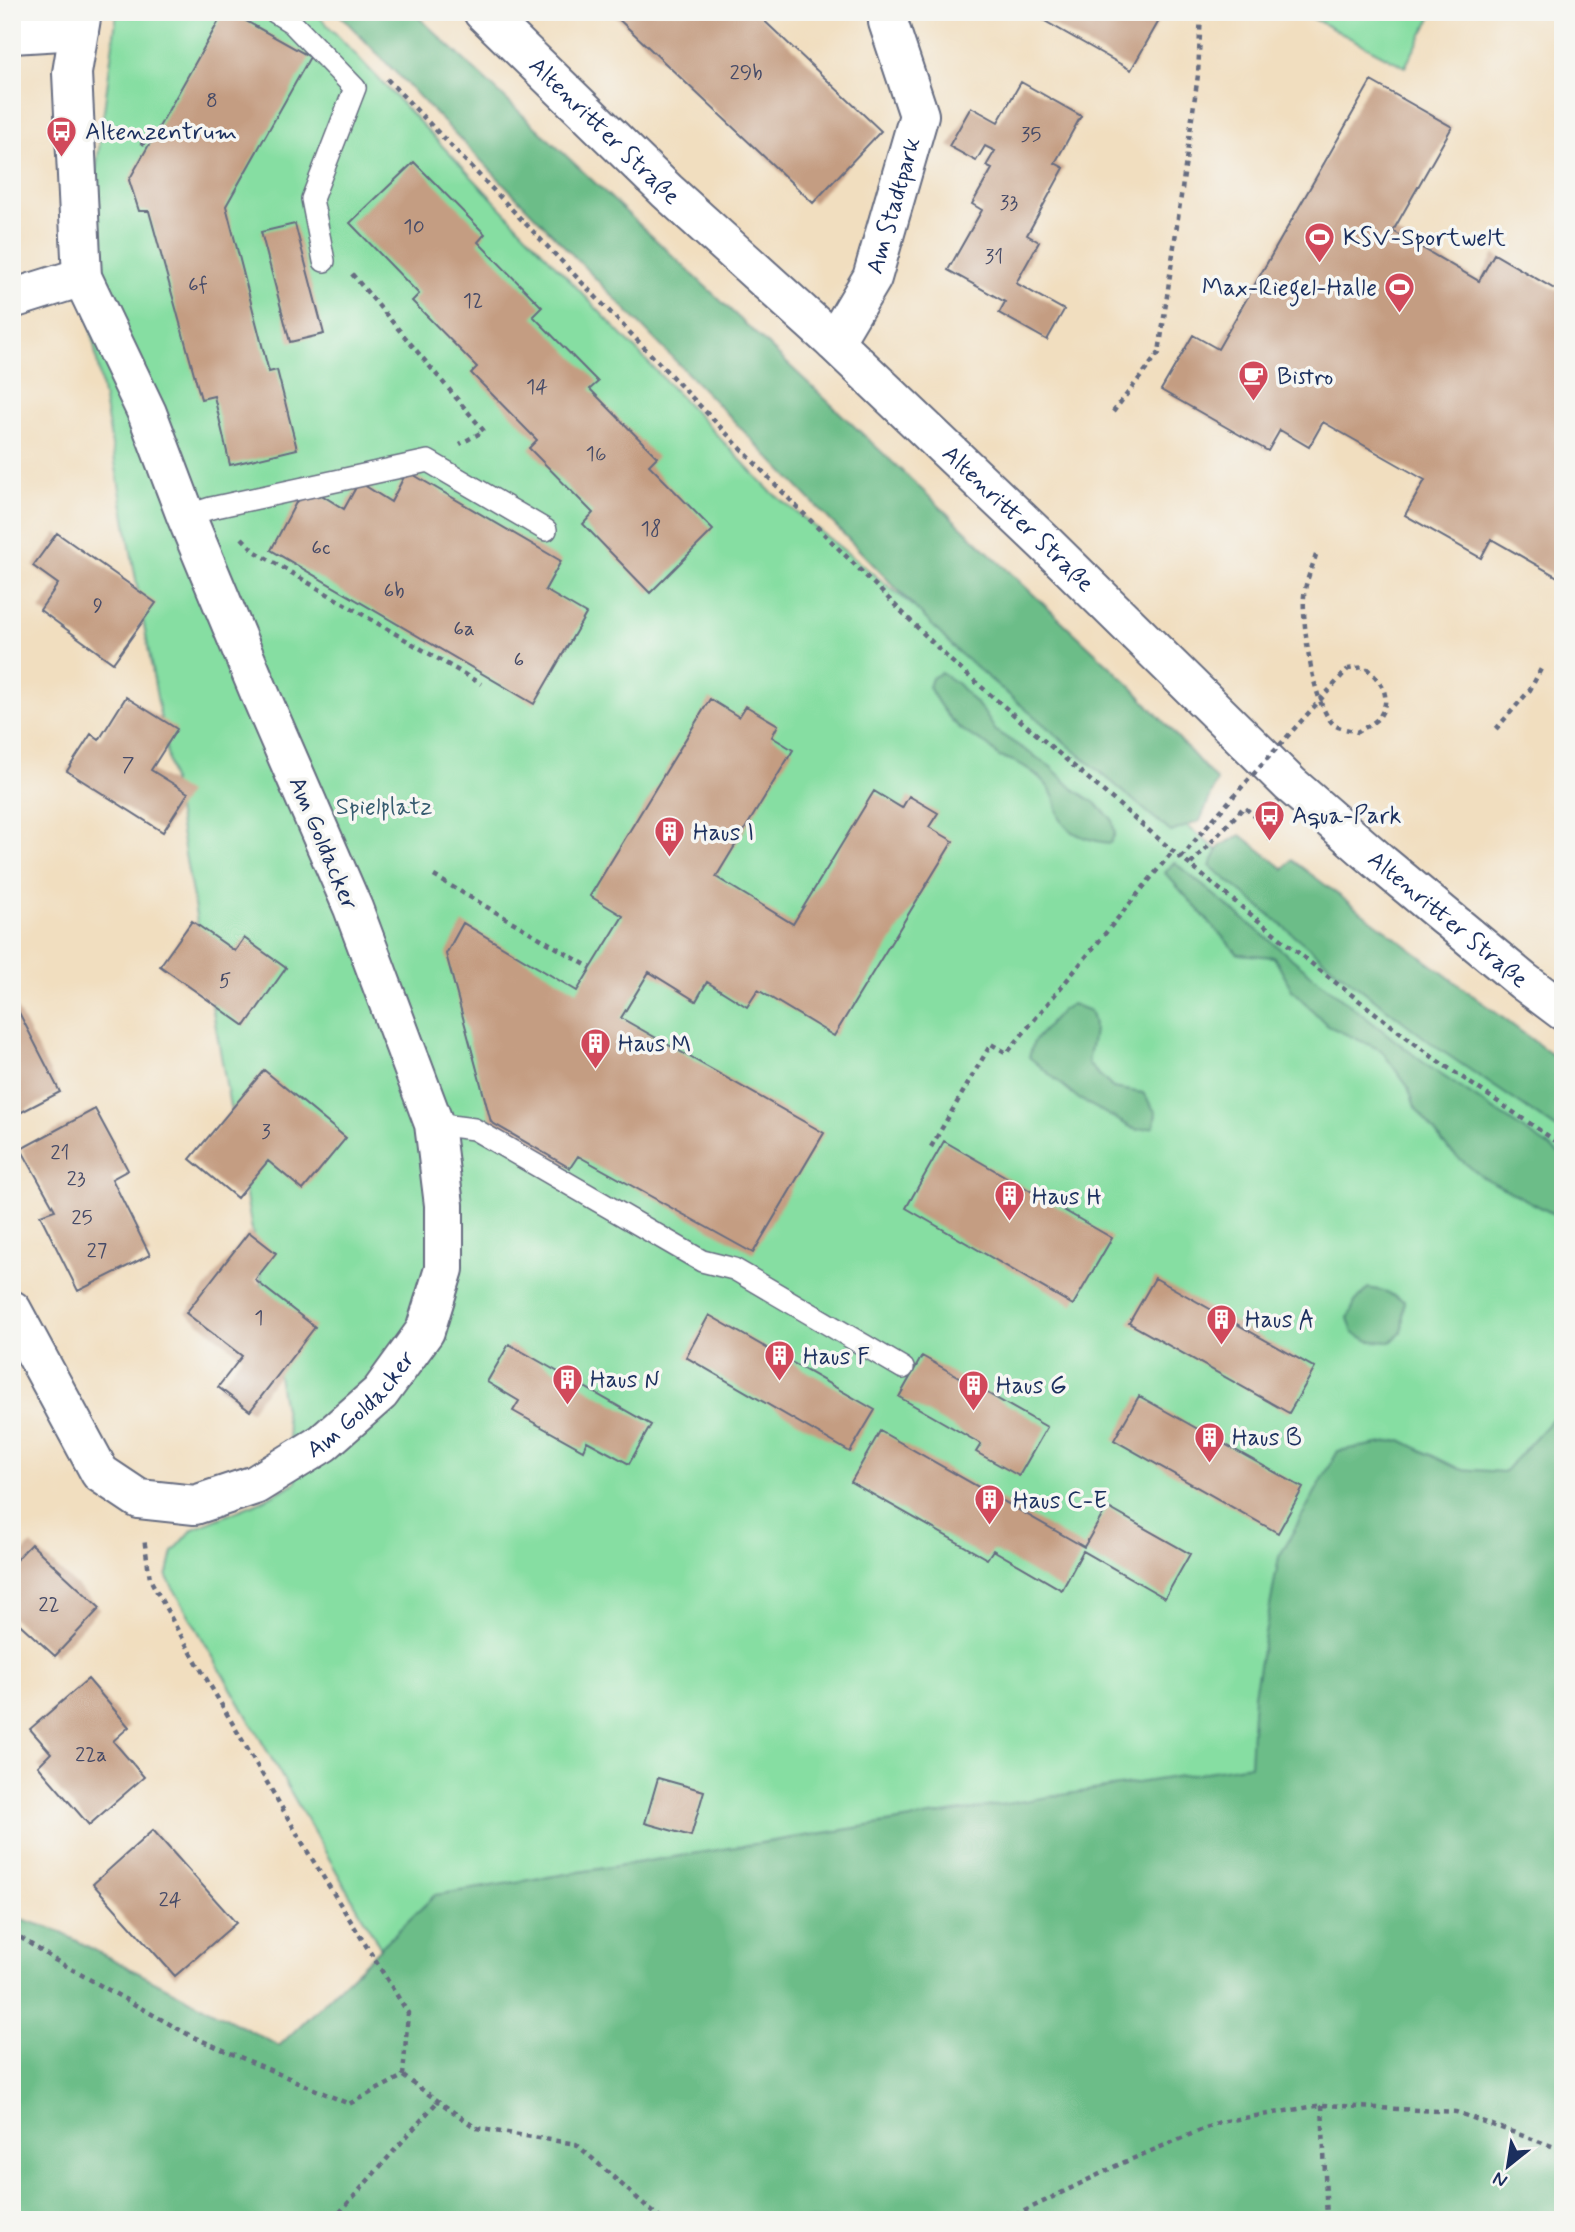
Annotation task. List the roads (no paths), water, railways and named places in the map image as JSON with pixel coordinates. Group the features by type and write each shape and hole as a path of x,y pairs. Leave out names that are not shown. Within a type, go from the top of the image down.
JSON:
{"street":[{"name":"Altenritter Straße","path":"483,12 667,191 834,342 1047,545 1290,784 1522,981 1563,1011"},
{"name":"Am Stadtpark","path":"834,342 872,278 919,115 886,15"},
{"name":"Am Goldacker","path":"12,34 80,21 72,73 82,277 147,413 199,512 434,1124 444,1205 444,1269 425,1331 380,1393 323,1443 255,1485 195,1504 139,1499 100,1473 12,1310"},
{"path":"12,299 82,277"}],"lane":[{"path":"275,12 291,22 355,88 312,199 324,261"},
{"path":"199,512 428,461 546,530"},
{"path":"434,1124 474,1129 702,1261 734,1269 903,1368"}],"place":[{"name":"Altenzentrum","path":"62,158"},
{"name":"KSV-Sportwelt","path":"1320,264"},
{"name":"Max-Riegel-Halle","path":"1400,314"},
{"name":"Bistro","path":"1254,403"},
{"name":"Aqua-Park","path":"1269,842"},
{"name":"Haus I","path":"670,859"},
{"name":"Haus M","path":"595,1070"},
{"name":"Haus H","path":"1009,1223"},
{"name":"Haus A","path":"1222,1346"},
{"name":"Haus F","path":"780,1383"},
{"name":"Haus N","path":"567,1406"},
{"name":"Haus G","path":"973,1412"},
{"name":"Haus B","path":"1209,1464"},
{"name":"Haus C-E","path":"990,1527"}],"park label":[{"name":"Spielplatz","path":"384,806"}]}
